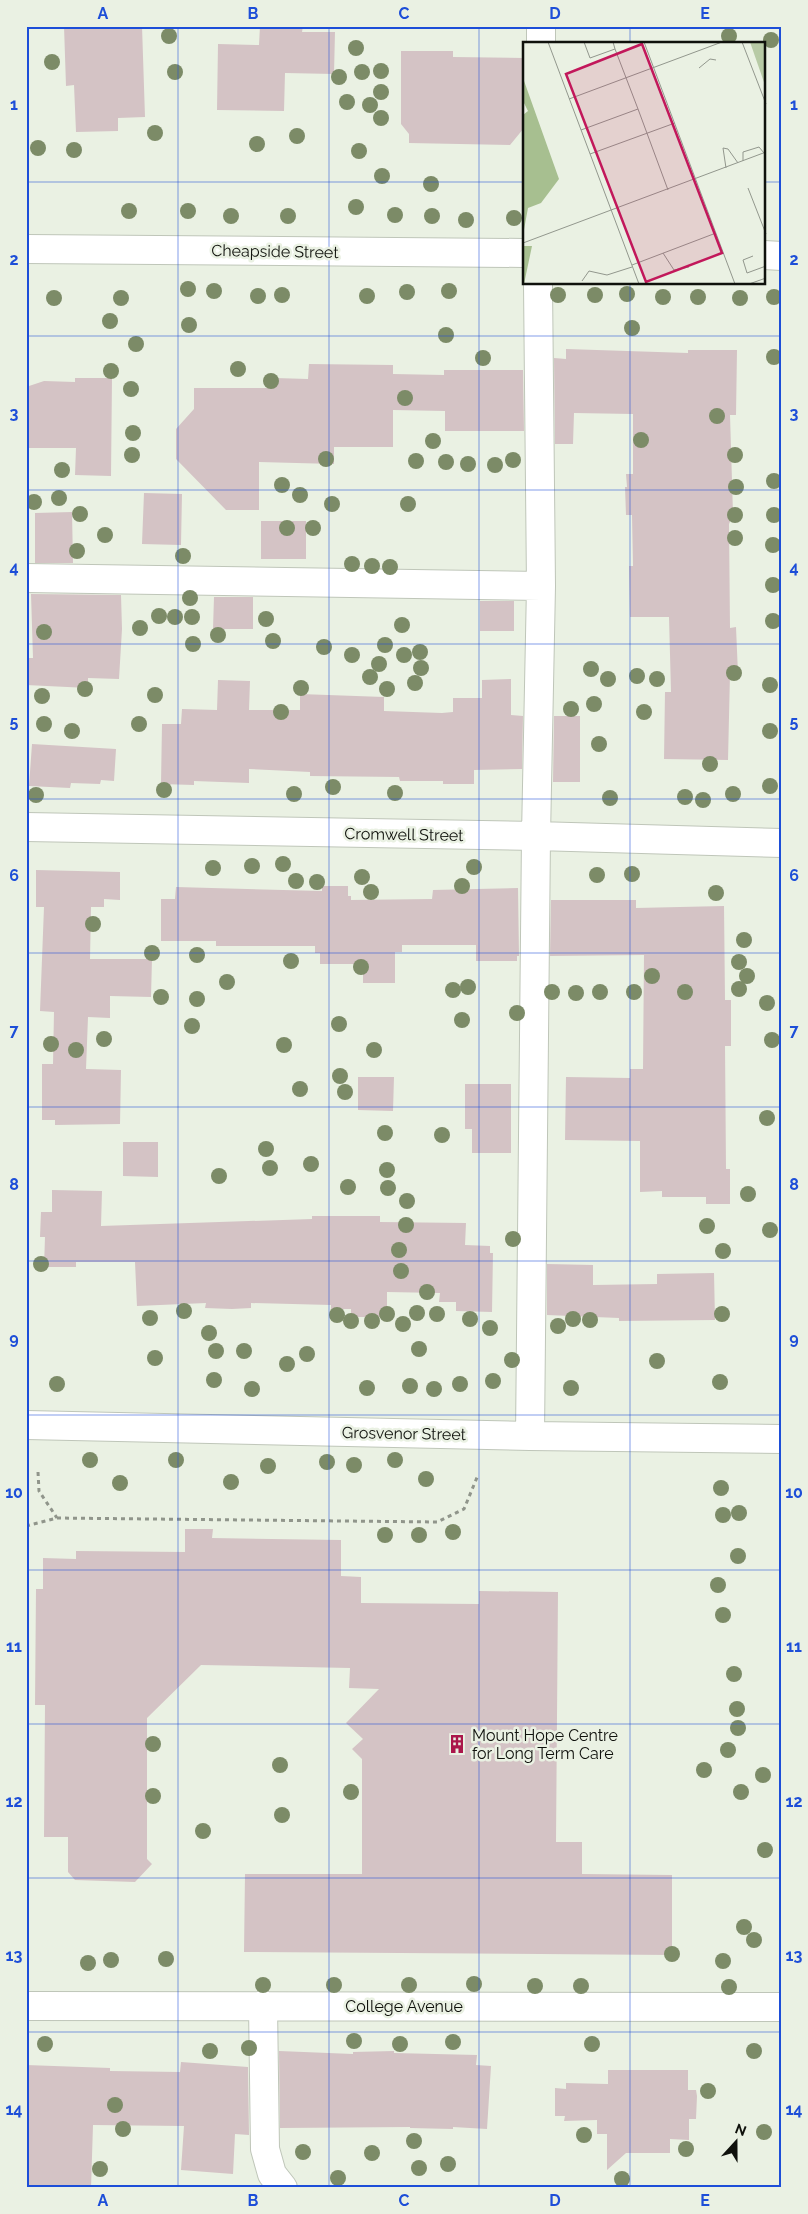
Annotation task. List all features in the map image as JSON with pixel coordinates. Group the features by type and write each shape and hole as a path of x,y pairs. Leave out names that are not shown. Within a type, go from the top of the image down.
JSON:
{"street":[{"path":"541,26 541,42"},
{"name":"Cheapside Street","path":"26,248 523,254"},
{"path":"766,255 782,256"},
{"path":"530,1436 540,586 538,285"},
{"path":"26,578 540,586"},
{"name":"Cromwell Street","path":"26,827 536,836 782,843"},
{"name":"Grosvenor Street","path":"26,1425 530,1436 782,1438"},
{"name":"College Avenue","path":"26,2006 782,2007"},
{"path":"263,2006 265,2149 272,2174 283,2188"}],"path":[{"path":"38,1472 39,1491 57,1518"},
{"path":"26,1526 57,1518 437,1522 464,1509 478,1475"}],"building":[{"path":"64,26 142,26 145,117 118,118 118,131 76,132 74,85 66,86"},
{"path":"260,26 303,26 302,32 335,32 334,74 285,73 284,111 217,110 218,44 259,45"},
{"path":"401,51 453,51 453,57 523,58 523,129 510,145 409,143 409,134 401,124"},
{"path":"566,349 688,353 688,350 737,350 736,415 730,415 733,514 729,524 730,628 736,627 738,674 730,674 728,760 664,759 665,692 671,692 669,617 630,617 629,566 633,566 632,515 626,515 625,487 627,487 626,474 633,474 633,414 574,413 573,444 555,444 554,358 566,359"},
{"path":"309,364 393,365 393,374 444,375 444,370 523,370 524,431 445,431 445,411 393,410 393,447 334,447 334,464 259,462 259,510 226,510 176,459 176,429 194,409 194,388 275,388 275,378 308,379"},
{"path":"75,378 112,378 111,476 75,475 76,448 28,448 29,386 44,381 75,382"},
{"path":"144,493 182,494 181,545 142,544"},
{"path":"72,512 73,563 35,563 35,513"},
{"path":"261,521 306,521 306,559 261,559"},
{"path":"31,594 121,595 122,629 119,679 88,678 88,688 26,685 26,658 33,658"},
{"path":"214,597 253,597 253,629 213,629"},
{"path":"480,601 514,601 514,631 480,631"},
{"path":"511,679 511,715 523,716 522,769 474,770 474,784 443,784 443,781 400,781 399,777 310,776 310,772 249,769 249,783 194,781 194,785 161,784 162,724 181,724 182,709 217,710 218,680 250,681 249,710 300,710 300,694 384,697 384,711 442,713 453,712 453,698 482,698 482,680"},
{"path":"554,716 580,716 580,782 553,782"},
{"path":"32,744 116,749 114,781 101,780 100,784 71,783 70,788 29,786"},
{"path":"36,870 120,872 120,900 104,899 104,907 91,907 90,959 152,959 151,997 110,996 110,1018 88,1017 86,1069 121,1070 120,1124 55,1125 55,1120 42,1120 42,1064 53,1064 54,1012 40,1011 44,907 36,907"},
{"path":"322,886 348,886 348,896 351,896 351,900 432,899 433,890 518,888 519,956 517,956 517,961 476,961 476,945 402,945 402,952 395,952 395,983 363,983 363,964 320,964 320,953 315,953 315,946 216,946 216,941 161,941 161,899 175,899 176,887 322,891"},
{"path":"551,900 636,900 636,908 724,906 725,1000 731,1000 731,1046 725,1046 726,1169 730,1169 730,1204 706,1204 706,1197 662,1197 662,1191 640,1192 640,1141 565,1140 566,1077 630,1078 630,1069 643,1069 644,955 550,956"},
{"path":"358,1077 394,1077 393,1111 358,1110"},
{"path":"465,1084 511,1084 511,1153 472,1153 472,1129 465,1129"},
{"path":"123,1142 158,1142 158,1177 123,1176"},
{"path":"52,1190 102,1191 101,1226 312,1219 312,1216 380,1216 380,1222 466,1223 465,1245 490,1246 490,1253 493,1253 492,1312 456,1311 456,1302 439,1302 440,1293 387,1292 387,1317 351,1317 351,1309 331,1309 331,1305 251,1303 251,1308 232,1309 205,1308 206,1303 137,1306 135,1262 76,1262 76,1267 44,1267 45,1237 40,1237 41,1212 52,1212"},
{"path":"547,1264 593,1265 593,1285 657,1284 657,1274 714,1273 715,1320 619,1321 619,1318 547,1315"},
{"name":"Mount Hope Centre for Long Term Care","path":"185,1529 213,1529 212,1538 341,1540 341,1576 361,1577 361,1603 479,1604 479,1591 558,1592 556,1842 582,1842 582,1874 672,1875 672,1955 244,1952 245,1874 362,1874 362,1759 352,1749 363,1739 346,1723 379,1689 349,1688 350,1668 201,1665 147,1718 147,1859 152,1864 135,1882 75,1880 68,1872 68,1837 44,1837 45,1705 35,1705 36,1589 43,1589 43,1558 76,1559 76,1551 185,1552"},
{"path":"279,2051 353,2054 353,2052 394,2051 394,2053 477,2055 476,2065 491,2066 487,2129 453,2127 453,2129 410,2127 280,2128"},
{"path":"181,2062 248,2067 249,2135 235,2134 233,2174 181,2170 184,2126 93,2125 91,2188 26,2188 26,2065 110,2068 110,2071 180,2072"},
{"path":"608,2070 688,2070 688,2090 696,2090 697,2096 696,2119 689,2119 689,2140 670,2139 670,2153 626,2153 607,2170 607,2134 597,2134 597,2120 564,2121 565,2116 555,2116 555,2088 566,2089 566,2083 608,2084"}],"place":[{"name":"Mount Hope Centre for Long Term Care","path":"457,1744"}]}
